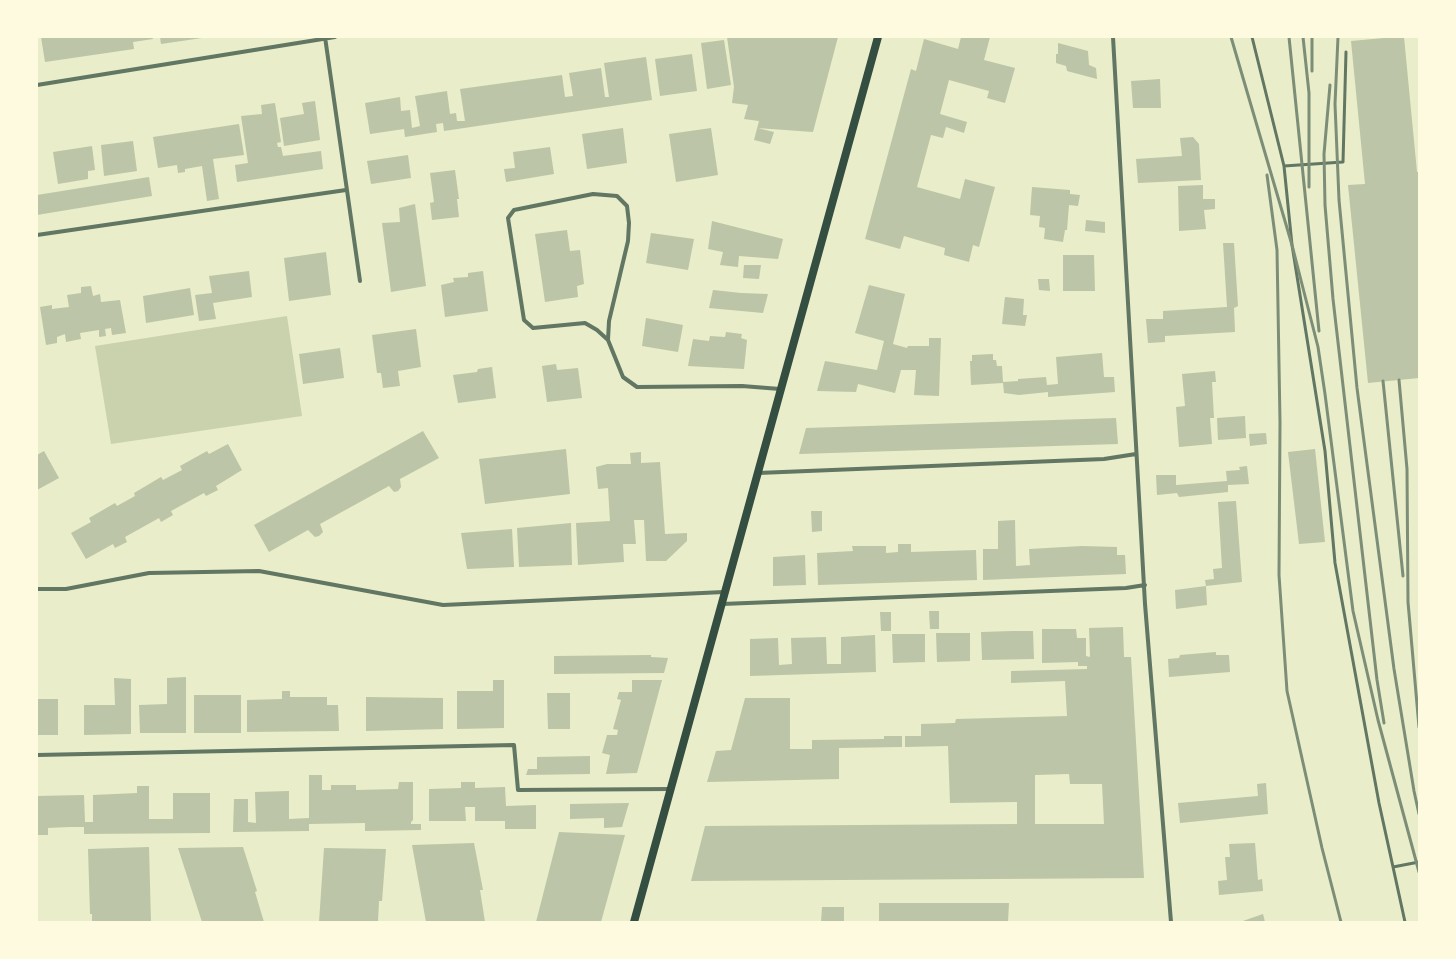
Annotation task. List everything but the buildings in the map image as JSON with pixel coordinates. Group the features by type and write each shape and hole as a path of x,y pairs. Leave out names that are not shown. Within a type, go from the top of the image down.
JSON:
{"main road":[{"path":"634,922 672,789 724,592 878,37"}],"street":[{"path":"37,85 335,37"},
{"path":"1113,37 1145,604 1171,922"},
{"path":"325,38 360,281"},
{"path":"37,235 346,190"},
{"path":"608,340 597,330 585,323 533,328 524,320 508,218 514,210 593,194 617,196 627,206 629,223 628,241 609,321 608,340 623,377 638,387 742,386 780,389"},
{"path":"757,473 1104,459 1136,454"},
{"path":"37,589 66,589 149,573 259,571 443,605 724,592"},
{"path":"721,604 1118,589 1145,585"},
{"path":"37,755 514,745 518,790 672,789"}],"lane":[{"path":"1252,37 1284,166 1292,245 1325,451 1335,563 1379,803 1405,922"},
{"path":"1284,166 1343,162 1346,52"},
{"path":"1393,867 1419,862"}],"green space":[{"path":"287,316 302,416 111,444 95,346"}],"railway":[{"path":"1231,37 1292,245 1318,347 1353,611 1378,720 1419,872"},
{"path":"1289,37 1319,331"},
{"path":"1303,37 1309,93 1309,187"},
{"path":"1312,37 1312,71"},
{"path":"1338,37 1335,104 1339,200 1357,388 1394,669 1419,814"},
{"path":"1330,85 1324,154 1325,205 1333,299 1377,680 1384,723"},
{"path":"1267,175 1277,250 1280,422 1279,575 1287,691 1322,848 1341,922"},
{"path":"1399,380 1407,469 1408,602 1419,727"},
{"path":"1383,381 1403,576"}]}
